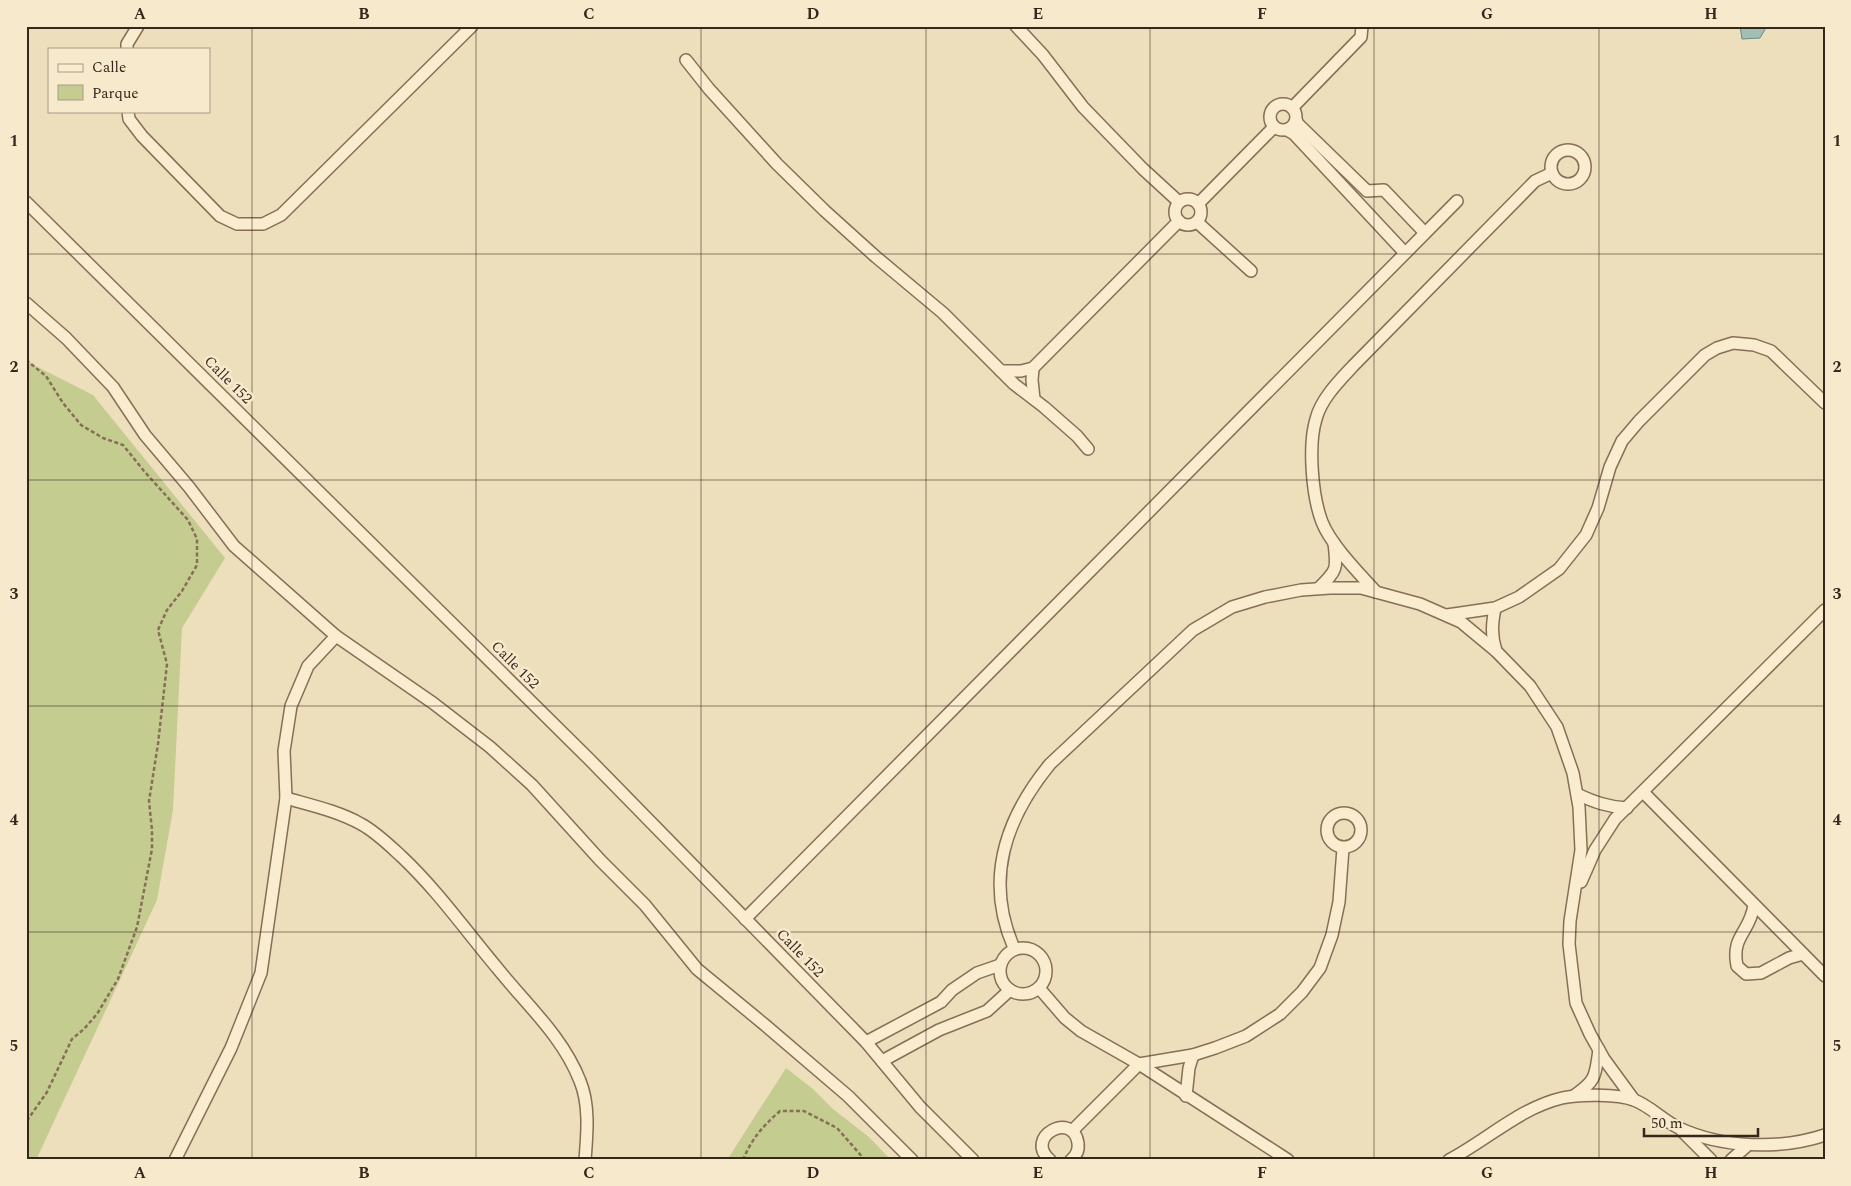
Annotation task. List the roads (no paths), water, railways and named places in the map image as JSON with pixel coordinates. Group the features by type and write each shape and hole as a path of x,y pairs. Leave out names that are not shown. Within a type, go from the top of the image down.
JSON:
{"street":[{"path":"126,48 138,26"},
{"path":"128,112 129,119 142,136 220,216 237,224 264,224 281,215 472,26"},
{"path":"1016,26 1043,55 1083,107 1143,170 1179,202"},
{"path":"1292,108 1361,37 1362,26"},
{"path":"686,60 708,89 777,164 876,257 943,313 1014,384 1077,436 1088,449"},
{"path":"1405,252 1294,134 1274,127 1270,120 1271,112 1276,106 1284,104 1292,108 1298,124 1367,191 1384,190 1425,233"},
{"path":"1287,130 1296,120"},
{"path":"1198,204 1274,127"},
{"path":"1376,592 1342,554 1322,523 1314,491 1311,456 1316,419 1331,391 1353,366 1535,181 1552,173"},
{"path":"1185,199 1193,199 1198,204 1201,210 1197,222 1185,225 1179,221 1175,212 1179,202 1185,199"},
{"path":"745,918 1457,201"},
{"name":"Calle 152","path":"26,202 583,753 866,1042 920,1106 973,1160"},
{"path":"1001,371 1021,371 1033,368 1179,221"},
{"path":"1197,222 1251,271"},
{"path":"26,303 66,338 113,387 145,434 234,546 336,636 440,709 490,747 532,785 600,860 645,905 697,969 848,1096 912,1160"},
{"path":"1444,615 1495,608 1519,597 1560,569 1586,536 1598,508 1610,467 1622,441 1639,421 1705,355 1717,348 1733,343 1754,345 1771,352 1825,404"},
{"path":"1033,368 1034,399"},
{"path":"1319,588 1334,573 1336,564 1334,541"},
{"path":"1014,948 1008,934 1002,909 1000,885 1002,858 1018,810 1032,786 1050,764 1193,630 1232,607 1265,597 1319,588 1361,588 1420,604 1461,622 1496,651 1530,686 1557,727 1573,773 1581,850 1570,921 1569,944 1571,975 1576,1003 1599,1050 1634,1100 1679,1128 1713,1140 1748,1144 1785,1144 1825,1135"},
{"path":"1495,608 1492,637 1496,651"},
{"path":"1574,898 1595,850 1615,819 1825,610"},
{"path":"175,1160 231,1048 261,973 286,798 284,751 291,706 308,666 336,636"},
{"path":"1643,792 1825,976"},
{"path":"1576,794 1609,807 1627,808"},
{"path":"286,798 320,808 360,824 388,844 424,878 458,917 497,968 558,1039 581,1082 588,1124 585,1160"},
{"path":"1072,1132 1139,1064 1193,1055 1246,1036 1280,1014 1302,992 1320,968 1332,935 1339,902 1343,848"},
{"path":"1754,905 1751,921 1738,939 1734,953 1737,966 1746,974 1761,973 1789,958 1803,954"},
{"path":"1014,948 1032,949 1039,953 1046,966 1046,974 1039,988 1025,994 1010,990 1001,979 1000,965 1003,958 1014,948"},
{"path":"866,1042 941,1002 952,990 976,973 1000,965"},
{"path":"1039,988 1065,1018 1076,1027 1139,1064 1282,1159"},
{"path":"882,1061 939,1030 986,1011 1010,990"},
{"path":"1574,1096 1589,1086 1596,1073 1599,1050"},
{"path":"1186,1096 1189,1068 1193,1055"},
{"path":"1449,1160 1529,1110 1561,1098 1582,1095 1634,1100"},
{"path":"1050,1160 1042,1146 1046,1135 1055,1128 1067,1128 1078,1142 1077,1153 1071,1160"},
{"path":"1679,1128 1711,1160"},
{"path":"1731,1160 1748,1144"}],"water":[{"path":"1740,26 1767,26 1760,38 1742,39"}]}
